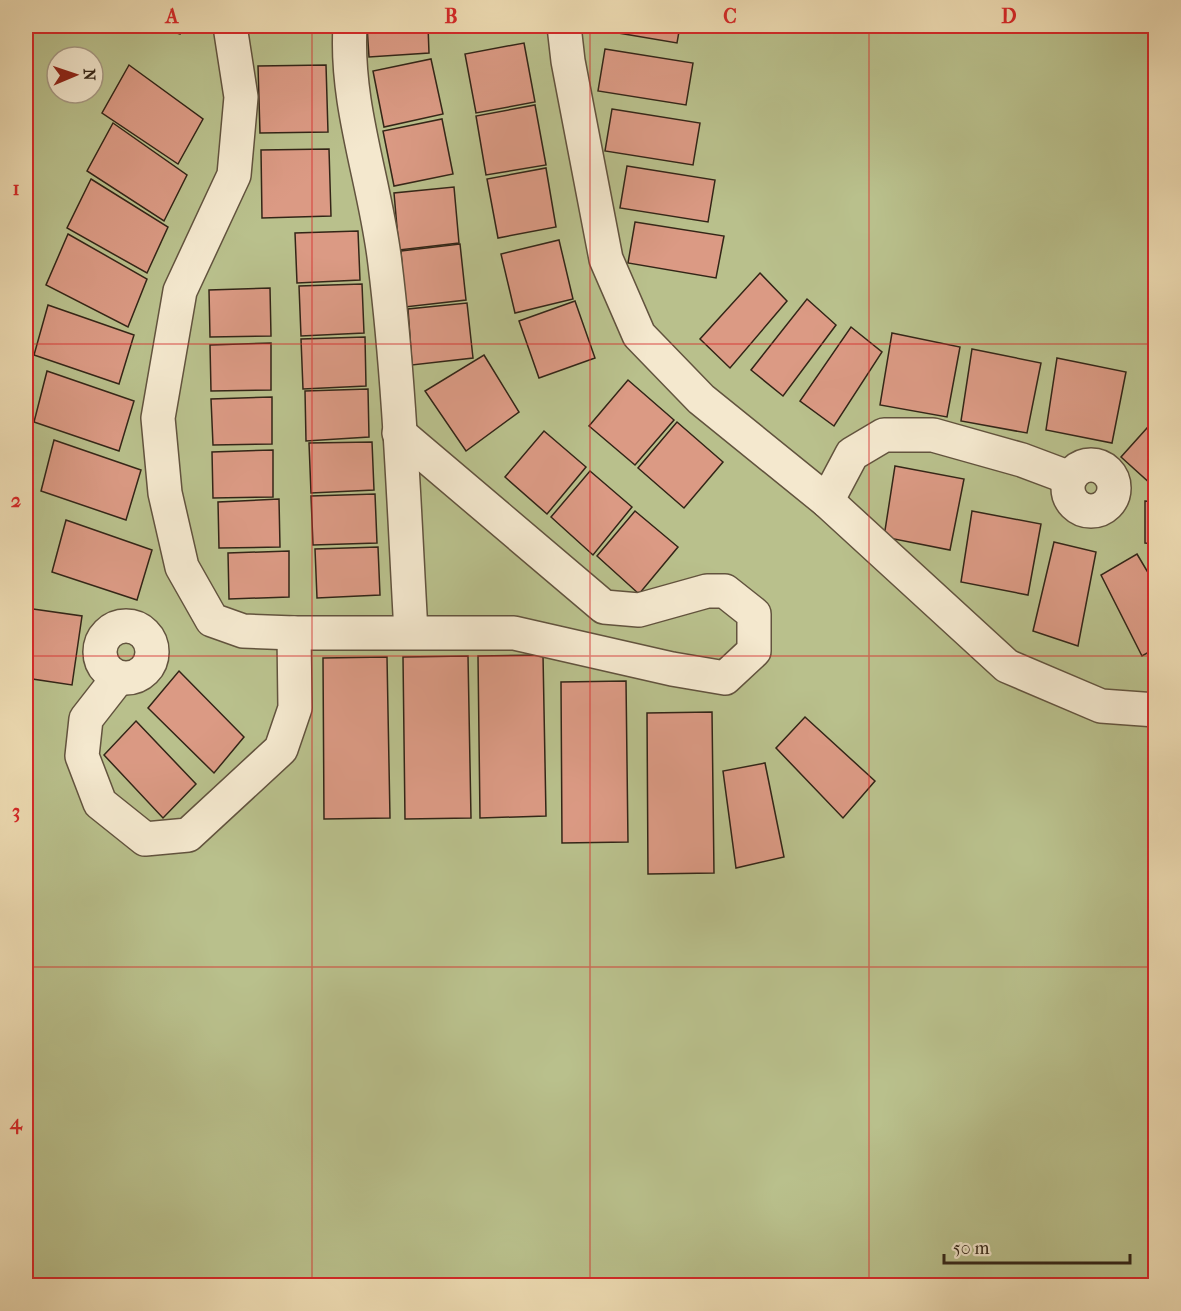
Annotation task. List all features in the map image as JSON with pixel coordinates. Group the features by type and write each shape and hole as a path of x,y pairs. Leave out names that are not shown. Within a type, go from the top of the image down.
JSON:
{"street":[{"path":"230,26 241,97 234,176 180,291 158,418 165,493 182,567 212,620 243,631 514,633 672,669 725,678 754,651 754,614 725,591 707,591 639,610 604,607 399,433"},
{"path":"350,26 348,53 362,148 385,262 399,433 411,632"},
{"path":"564,26 568,61 606,259 639,335 700,399 827,501 1007,666 1101,706 1155,710"},
{"path":"827,501 852,454 884,435 933,435 1022,460 1070,478"},
{"path":"118,678 86,719 81,756 100,803 145,839 188,835 281,749 295,708 294,633"}],"green space":[{"path":"26,26 1155,26 1155,1285 26,1285"}],"building":[{"path":"156,26 182,26 180,34"},
{"path":"367,26 428,26 429,53 369,57"},
{"path":"589,26 680,26 677,43 589,28"},
{"path":"524,43 535,102 476,113 465,54"},
{"path":"605,49 693,63 686,105 598,91"},
{"path":"431,59 443,114 384,127 373,71"},
{"path":"129,65 203,119 178,164 102,113"},
{"path":"326,65 328,132 260,133 258,66"},
{"path":"535,105 546,165 486,175 476,116"},
{"path":"612,109 700,123 693,165 605,151"},
{"path":"442,119 453,174 394,186 383,131"},
{"path":"113,123 187,175 164,221 87,171"},
{"path":"329,149 331,216 262,218 261,150"},
{"path":"627,166 715,180 708,222 620,208"},
{"path":"546,168 556,227 498,238 487,179"},
{"path":"91,179 168,227 147,273 67,228"},
{"path":"454,187 459,243 399,250 394,193"},
{"path":"635,222 724,236 716,278 628,263"},
{"path":"358,231 360,280 297,283 295,233"},
{"path":"68,234 147,279 128,327 46,285"},
{"path":"559,240 573,299 515,313 501,254"},
{"path":"460,244 466,300 405,307 401,251"},
{"path":"760,273 787,301 730,368 700,339"},
{"path":"362,284 364,333 301,336 299,286"},
{"path":"270,288 271,336 210,337 209,290"},
{"path":"807,299 836,325 783,396 751,370"},
{"path":"575,301 595,358 539,378 519,321"},
{"path":"467,303 473,358 412,365 408,309"},
{"path":"48,305 134,335 119,384 34,355"},
{"path":"851,327 882,352 834,426 800,401"},
{"path":"892,333 960,347 947,417 880,405"},
{"path":"365,337 366,386 303,389 301,339"},
{"path":"271,343 271,390 211,391 210,345"},
{"path":"972,349 1041,363 1027,433 961,421"},
{"path":"484,355 519,412 466,451 425,391"},
{"path":"1057,358 1126,372 1112,443 1046,430"},
{"path":"47,371 134,401 119,451 34,422"},
{"path":"628,380 674,420 635,465 589,426"},
{"path":"368,389 369,437 306,441 305,391"},
{"path":"272,397 272,444 213,445 211,399"},
{"path":"1156,418 1156,482 1152,485 1121,457"},
{"path":"677,422 723,462 684,508 638,468"},
{"path":"544,431 586,467 547,514 505,477"},
{"path":"54,440 141,470 126,520 41,491"},
{"path":"372,442 374,490 311,493 309,443"},
{"path":"273,450 273,497 213,498 212,452"},
{"path":"895,466 964,479 950,550 884,537"},
{"path":"590,471 632,507 593,555 551,517"},
{"path":"375,494 377,543 313,545 311,496"},
{"path":"279,499 280,547 219,548 218,502"},
{"path":"1145,501 1156,502 1156,544 1145,543"},
{"path":"635,511 678,547 639,594 597,556"},
{"path":"972,511 1041,524 1028,595 961,582"},
{"path":"66,520 152,550 137,600 52,572"},
{"path":"1054,542 1096,552 1078,646 1033,631"},
{"path":"378,547 380,595 317,598 315,549"},
{"path":"289,551 289,597 229,599 228,553"},
{"path":"1137,554 1156,586 1156,648 1142,656 1101,575"},
{"path":"26,608 82,616 72,685 26,678"},
{"path":"543,655 546,816 480,818 478,656"},
{"path":"468,656 471,818 405,819 403,657"},
{"path":"387,657 390,818 324,819 323,658"},
{"path":"179,671 244,737 214,773 148,708"},
{"path":"626,681 628,842 562,843 561,682"},
{"path":"712,712 714,873 648,874 647,713"},
{"path":"805,717 875,781 843,818 776,748"},
{"path":"136,721 196,784 163,818 104,755"},
{"path":"765,763 784,857 736,868 723,771"}]}
